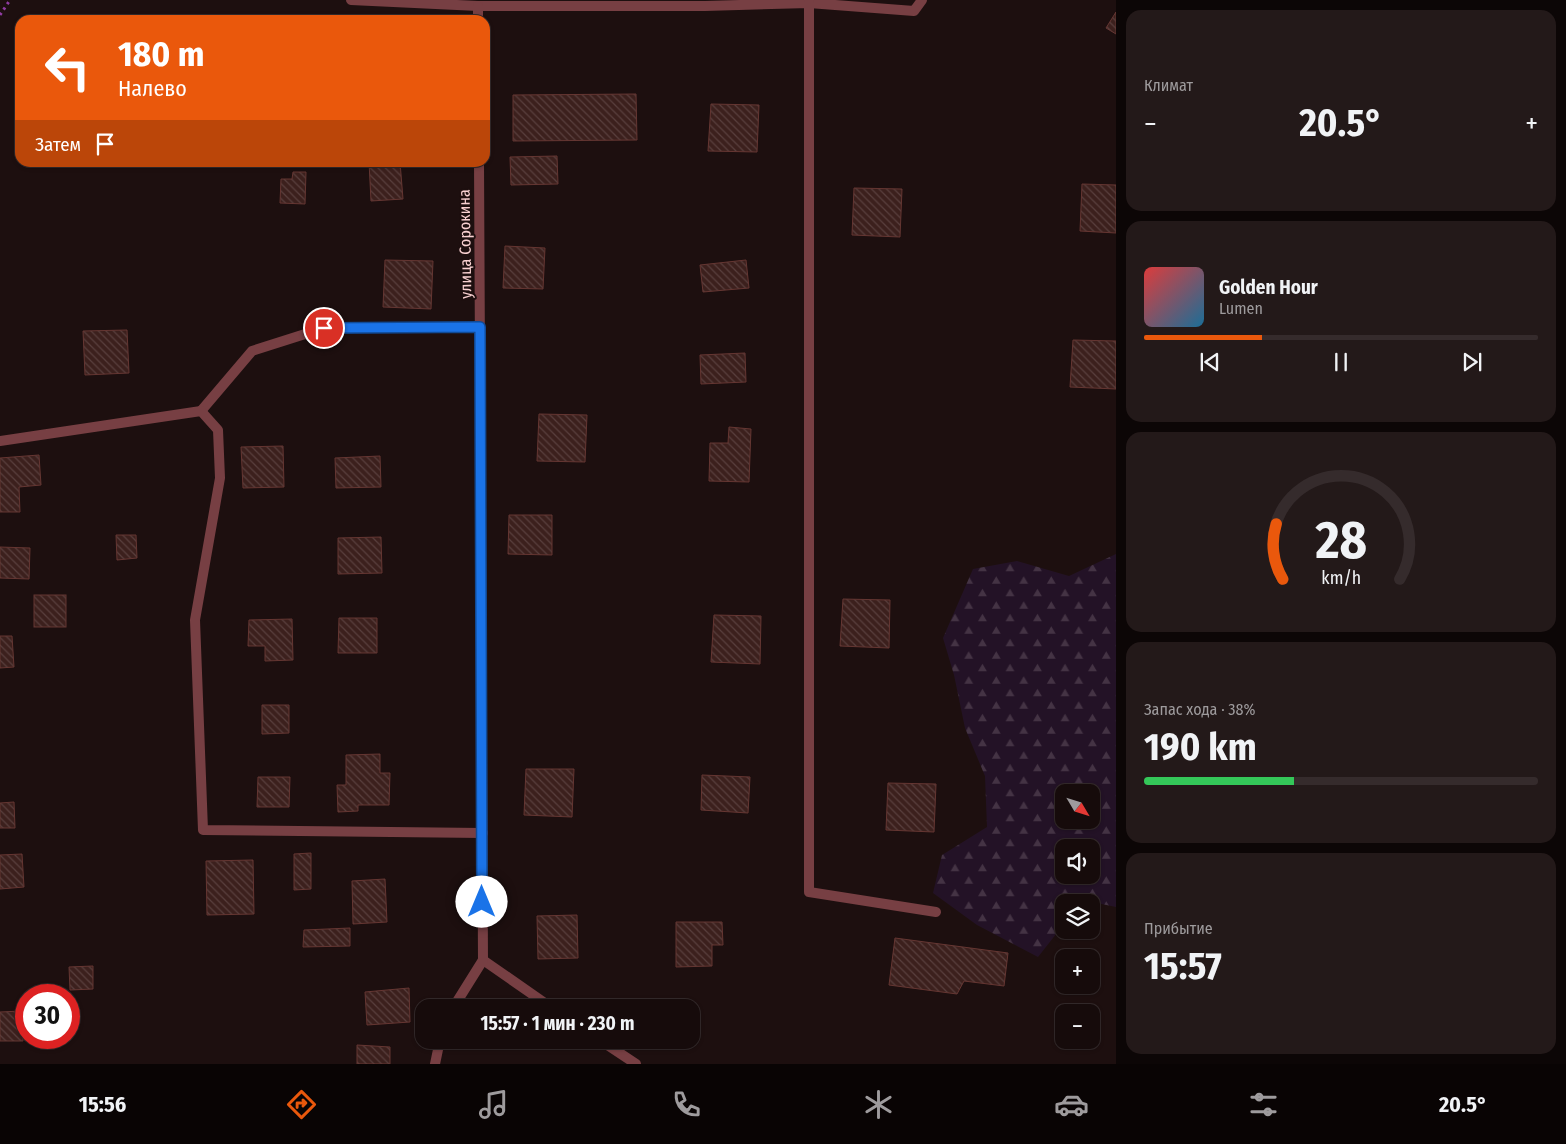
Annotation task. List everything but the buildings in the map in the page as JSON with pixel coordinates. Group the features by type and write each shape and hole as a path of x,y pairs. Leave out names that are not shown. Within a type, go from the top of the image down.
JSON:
{"street":[{"path":"351,0 478,6 705,6 809,3 914,11 922,0"},
{"path":"809,3 808,892 936,912"},
{"path":"478,6 478,15"},
{"name":"улица Сорокина","path":"479,167 483,960"},
{"path":"0,441 201,411 252,351 324,328 480,327"},
{"path":"201,411 218,430 220,478 195,620 203,830 483,833"},
{"path":"459,999 483,960 539,999"},
{"path":"435,1064 438,1049"},
{"path":"614,1049 636,1064"}],"path":[{"path":"0,15 10,0"}],"green space":[{"path":"1116,554 1116,907 1100,904 1100,894 1055,894 1055,935 1038,957 977,925 933,893 942,855 987,827 985,776 965,728 954,675 943,638 973,569 1017,561 1069,576"}],"route":[{"path":"324,328 480,327 482,902"}]}
